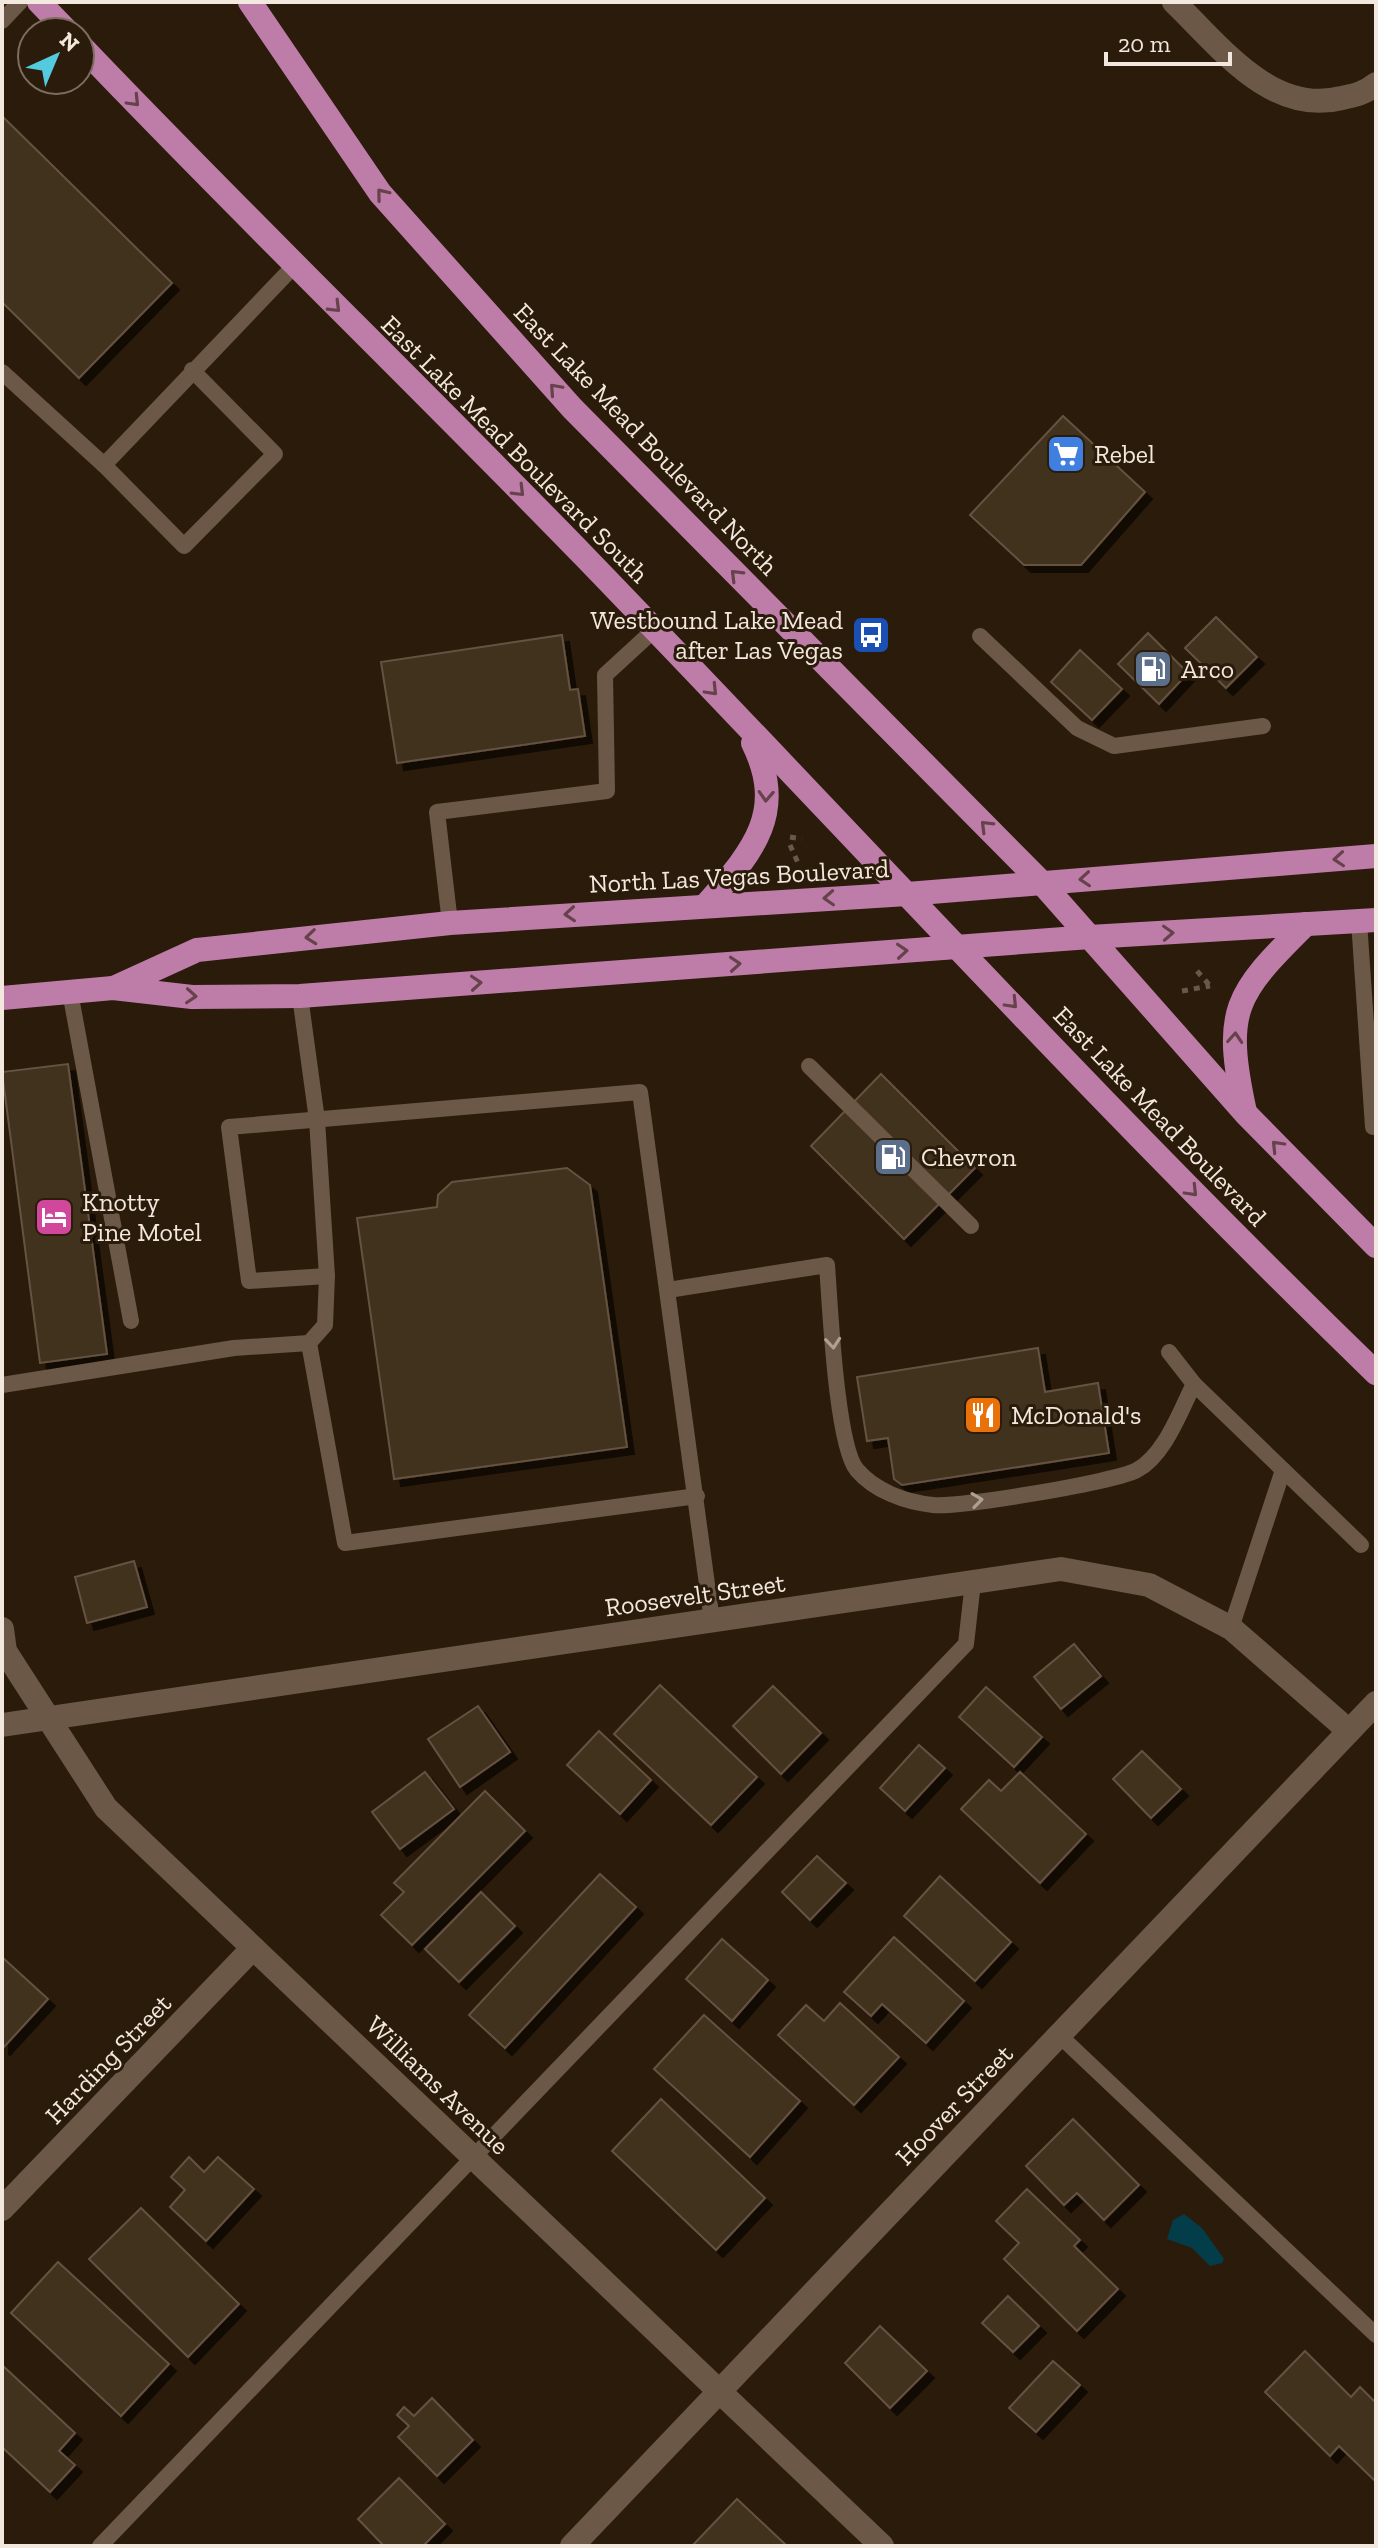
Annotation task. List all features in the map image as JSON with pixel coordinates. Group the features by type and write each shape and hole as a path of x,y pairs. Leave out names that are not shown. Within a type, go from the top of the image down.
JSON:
{"main road":[{"name":"East Lake Mead Boulevard North","path":"250,2 380,193 572,408 1041,882"},
{"name":"East Lake Mead Boulevard South","path":"96,62 654,630 907,894"},
{"path":"706,905 746,858 759,834 767,802 767,771 743,723"},
{"name":"North Las Vegas Boulevard","path":"113,988 197,950 450,923 907,894 1376,856"},
{"path":"1041,882 1246,1114 1376,1246"},
{"name":"East Lake Mead Boulevard","path":"907,894 1250,1251 1376,1373"},
{"name":"North Las Vegas Boulevard","path":"2,998 113,988 192,997 300,996 1090,937 1367,921"},
{"path":"1246,1114 1233,1058 1240,1005 1255,975 1306,924"}],"street":[{"path":"1174,2 1243,68 1284,98 1324,103 1366,93 1376,84"},
{"name":"Roosevelt Street","path":"2,1725 1061,1569 1149,1585 1231,1628 1349,1731"},
{"name":"Williams Avenue","path":"2,1629 5,1651 106,1808 882,2546"},
{"name":"Hoover Street","path":"572,2546 1376,1703"},
{"name":"Harding Street","path":"2,2209 253,1948"}],"lane":[{"path":"2,21 20,2"},
{"path":"104,465 294,266"},
{"path":"2,372 104,465 184,546 275,454 192,370"},
{"path":"450,923 437,812 607,791 605,675 654,630"},
{"path":"980,636 1077,728 1114,746 1263,726"},
{"path":"1367,921 1373,1127"},
{"path":"70,992 131,1321"},
{"path":"2,1385 234,1348 309,1343 325,1325 327,1276 317,1120 300,996"},
{"path":"809,1066 971,1226"},
{"path":"327,1276 249,1281 229,1127 640,1092 712,1621"},
{"path":"668,1290 827,1265 836,1376 849,1455 857,1469 890,1495 935,1506 1079,1486 1137,1470 1153,1457 1194,1384"},
{"path":"309,1343 345,1543 697,1496"},
{"path":"1169,1352 1194,1384 1361,1545"},
{"path":"1231,1628 1283,1470"},
{"path":"100,2546 966,1644 973,1582"},
{"path":"1059,2035 1376,2335"}],"path":[{"path":"787,837 799,865"},
{"path":"1197,971 1217,993"},
{"path":"1182,991 1211,985"}],"water":[{"path":"1184,2214 1202,2228 1224,2259 1222,2263 1210,2266 1192,2248 1167,2239 1173,2220"}],"building":[{"path":"2,116 172,283 79,378 2,302"},
{"name":"Rebel","path":"1063,416 1145,492 1081,565 1024,565 970,515"},
{"path":"1216,617 1257,657 1226,688 1185,648"},
{"path":"1148,633 1188,673 1159,704 1118,664"},
{"path":"562,635 570,690 578,689 585,736 397,763 381,662"},
{"path":"1080,650 1122,689 1092,720 1051,682"},
{"name":"Knotty Pine Motel","path":"68,1064 107,1354 40,1363 2,1072"},
{"path":"881,1074 975,1168 904,1239 811,1146"},
{"path":"567,1168 590,1185 627,1447 394,1479 357,1218 437,1207 438,1195 452,1182"},
{"name":"McDonald's","path":"1038,1348 1045,1392 1098,1383 1109,1453 902,1485 894,1479 888,1438 867,1441 857,1377"},
{"path":"134,1561 147,1607 87,1623 75,1577"},
{"path":"1074,1644 1101,1676 1061,1709 1034,1677"},
{"path":"660,1685 757,1777 711,1825 614,1734"},
{"path":"773,1686 821,1733 781,1774 733,1726"},
{"path":"986,1687 1042,1737 1014,1767 959,1717"},
{"path":"478,1706 510,1752 460,1787 428,1739"},
{"path":"599,1731 651,1780 620,1814 567,1765"},
{"path":"919,1745 945,1768 905,1811 880,1788"},
{"path":"1142,1751 1181,1789 1151,1818 1113,1779"},
{"path":"425,1772 454,1809 400,1849 372,1812"},
{"path":"1020,1772 1086,1834 1040,1883 961,1809 989,1780 1001,1791"},
{"path":"485,1791 525,1831 412,1945 381,1915 404,1892 394,1883"},
{"path":"817,1856 846,1883 810,1920 782,1892"},
{"path":"600,1874 636,1907 505,2048 469,2015"},
{"path":"940,1876 1011,1942 975,1981 904,1916"},
{"path":"481,1892 515,1926 459,1982 425,1949"},
{"path":"894,1937 964,2001 926,2043 882,2004 871,2016 844,1992"},
{"path":"722,1939 768,1980 732,2021 686,1979"},
{"path":"2,1957 48,1999 3,2048 2,2047"},
{"path":"840,2003 899,2057 854,2105 778,2035 806,2005 824,2021"},
{"path":"704,2015 800,2101 750,2157 654,2069"},
{"path":"661,2099 765,2198 716,2250 612,2151"},
{"path":"1073,2119 1139,2185 1104,2220 1077,2193 1064,2205 1026,2166"},
{"path":"189,2157 204,2172 218,2157 254,2189 206,2241 170,2207 185,2190 171,2177"},
{"path":"1027,2189 1080,2240 1074,2246 1118,2289 1077,2331 1004,2259 1019,2243 996,2221"},
{"path":"141,2208 239,2304 188,2357 89,2259"},
{"path":"58,2262 169,2364 121,2416 11,2313"},
{"path":"1008,2296 1039,2326 1013,2352 982,2323"},
{"path":"880,2326 927,2371 890,2408 845,2363"},
{"path":"1305,2351 1351,2397 1360,2387 1376,2403 1376,2482 1339,2446 1330,2456 1265,2392"},
{"path":"1053,2361 1080,2385 1036,2432 1009,2408"},
{"path":"2,2365 75,2433 59,2451 75,2465 50,2492 2,2447"},
{"path":"432,2398 473,2440 437,2476 398,2437 409,2426 397,2415 404,2407 414,2416"},
{"path":"399,2478 445,2524 423,2546 384,2546 358,2519"},
{"path":"737,2499 787,2546 692,2546"}],"place":[{"name":"Rebel","path":"1066,454"},
{"name":"Westbound Lake Mead after Las Vegas","path":"871,635"},
{"name":"Arco","path":"1153,669"},
{"name":"Chevron","path":"893,1157"},
{"name":"Knotty Pine Motel","path":"54,1217"},
{"name":"McDonald's","path":"983,1415"}]}
